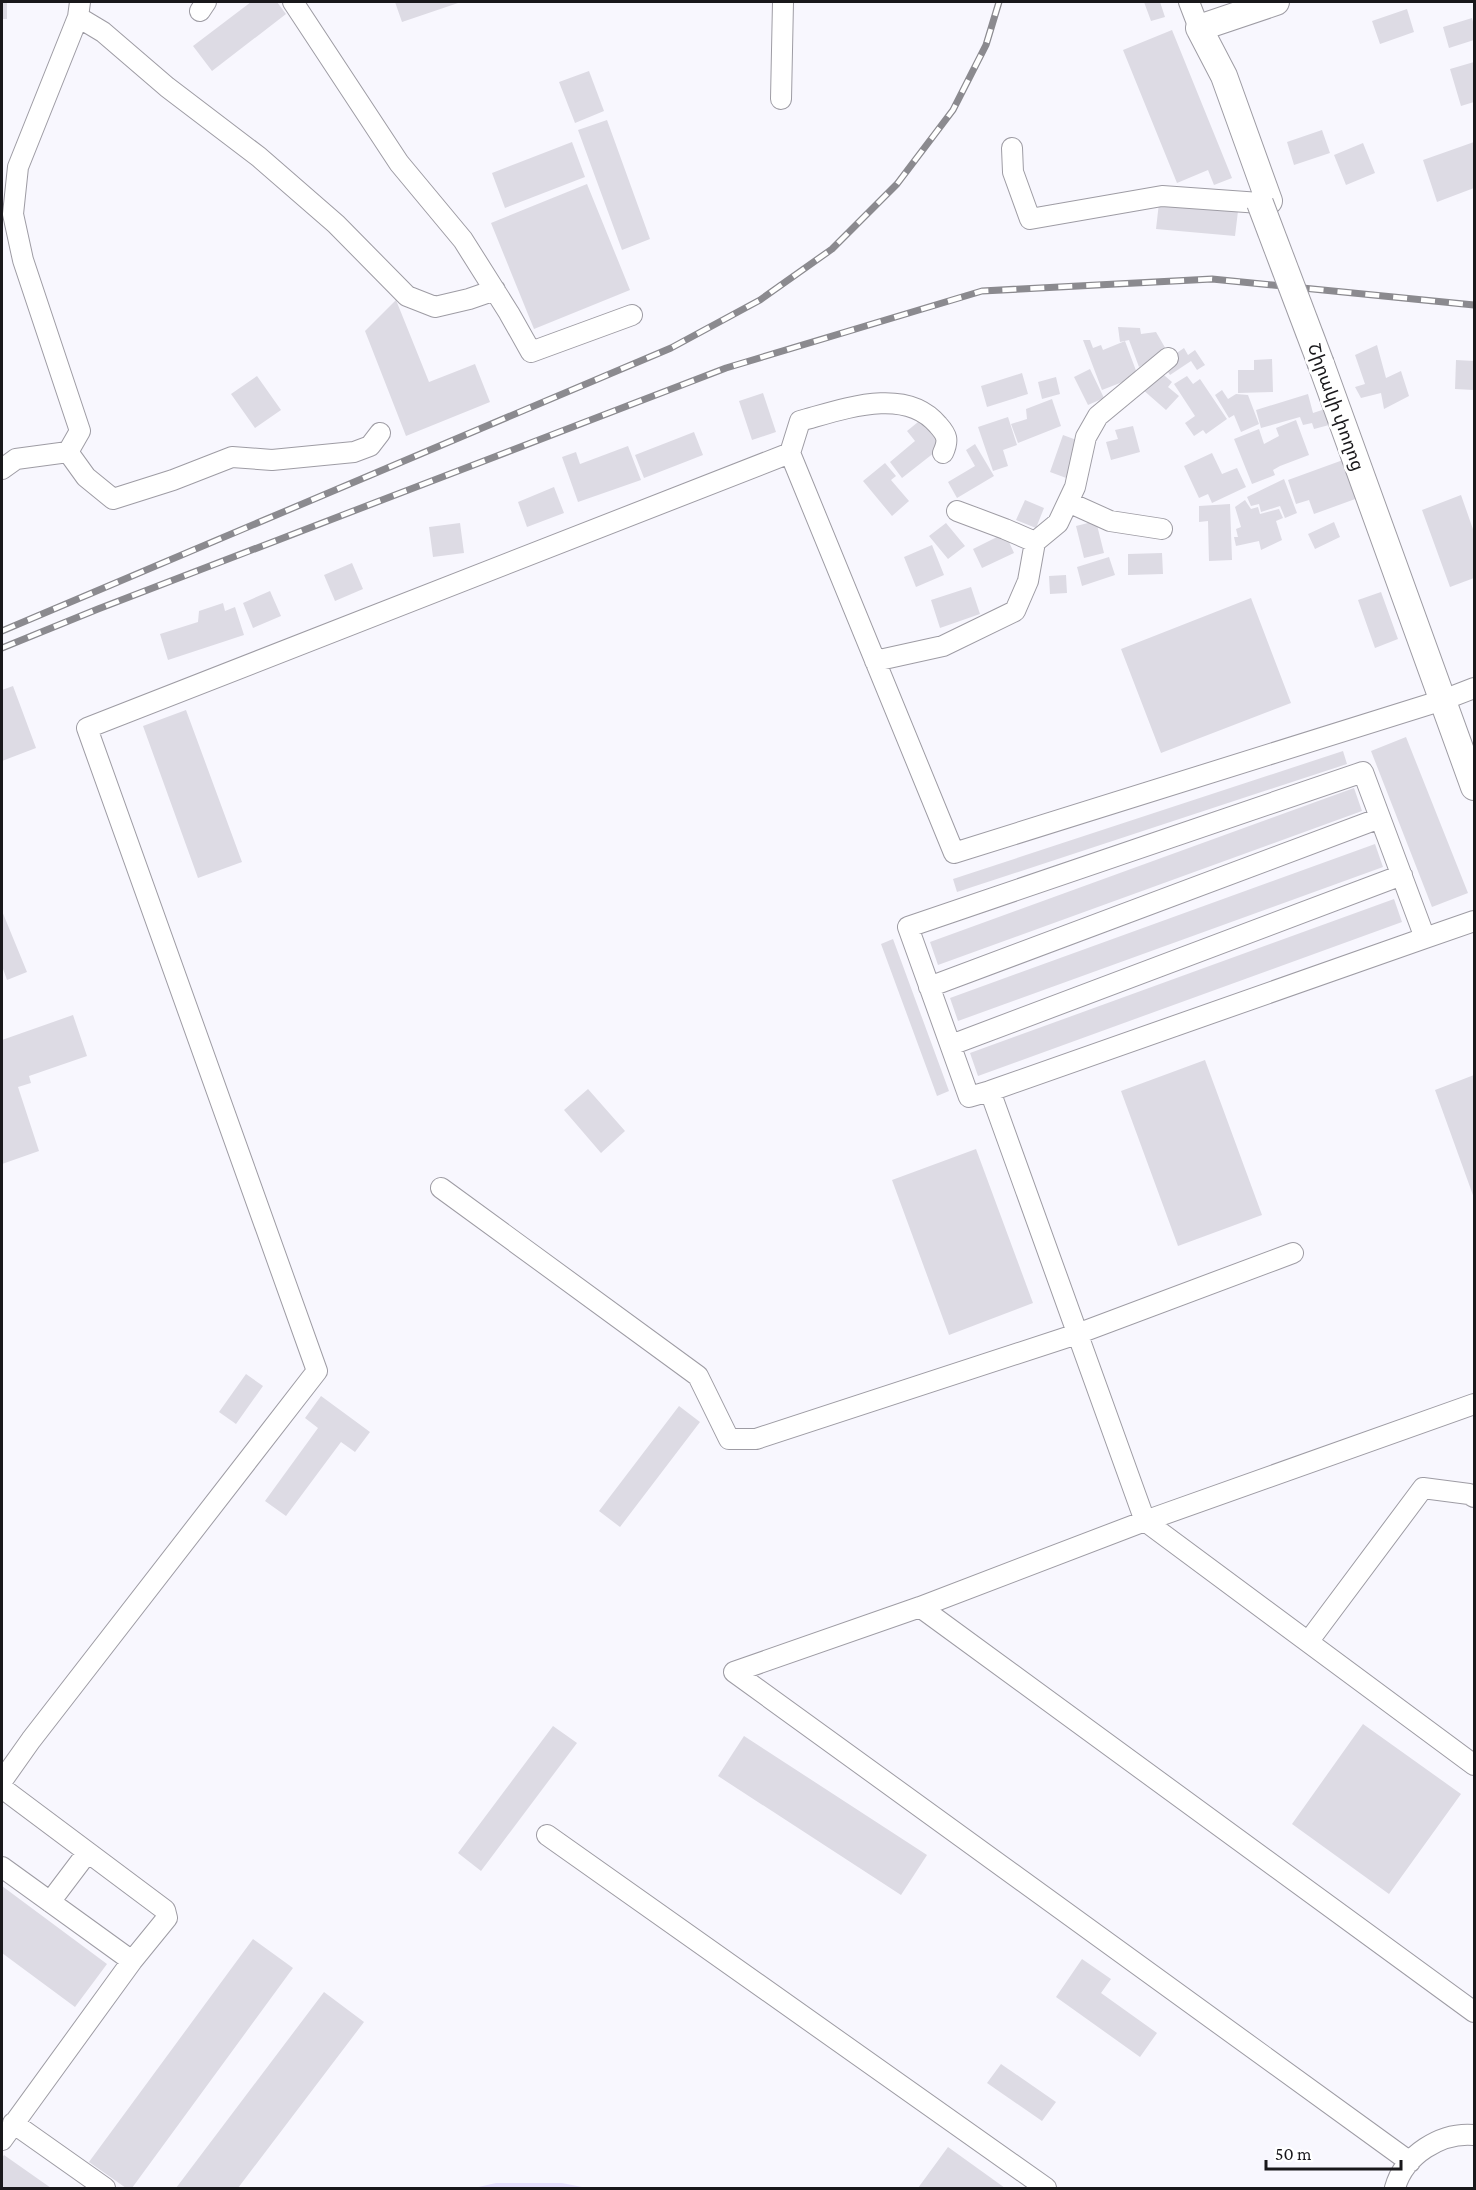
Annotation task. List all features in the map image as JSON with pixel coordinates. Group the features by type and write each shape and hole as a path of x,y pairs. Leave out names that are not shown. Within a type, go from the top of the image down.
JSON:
{"main road":[{"path":"1199,28 1276,2"},
{"name":"Շիրակի փողոց","path":"1199,28 1214,81 1265,202 1447,699 1474,787"},
{"name":"Շիրակի փողոց","path":"1447,699 1474,762"}],"street":[{"path":"292,2 399,163 464,240 531,352 632,315"},
{"path":"781,99 783,2"},
{"name":"Շիրակի փողոց","path":"1189,2 1199,28"},
{"path":"68,452 80,431 23,260 13,214 18,167 79,10 166,87 259,157 336,224 407,296 435,307 495,290"},
{"path":"1012,148 1013,172 1030,219 1162,196 1265,202"},
{"path":"874,661 943,646 1015,611 1028,581 1035,542 1058,523 1075,487 1086,437 1098,416 1168,358"},
{"path":"943,453 947,444 947,436 935,421 908,404 864,404 801,421 790,453 954,853 1447,699 1474,688"},
{"path":"68,452 86,477 113,499 173,480 232,457 272,460 354,452 370,446 380,433"},
{"path":"2,469 16,459 68,452"},
{"path":"2,1781 31,1740 317,1371 87,728 790,453"},
{"path":"1068,502 1110,521 1162,530"},
{"path":"957,512 1035,542"},
{"path":"1425,938 1363,772 908,927 969,1097 1474,921"},
{"path":"929,987 1380,818"},
{"path":"951,1045 1402,875"},
{"path":"990,1091 1145,1521 1474,1765"},
{"path":"441,1188 699,1376 729,1439 756,1439 1077,1334 1293,1253"},
{"path":"1410,2162 734,1672 920,1607 1145,1521 1474,1404"},
{"path":"1308,1642 1423,1488 1469,1494 1474,1497"},
{"path":"920,1607 1474,2012"},
{"path":"2,1788 165,1910 167,1914 167,1918 132,1961 2,2140"},
{"path":"547,1835 1046,2188"},
{"path":"50,1902 87,1853"},
{"path":"2,1867 132,1961"},
{"path":"13,2123 105,2188"},
{"path":"1395,2188 1410,2162 1426,2148 1445,2138 1474,2135"}],"shaded area":[{"path":"496,2183 562,2183 587,2188 474,2188"}],"building":[{"path":"2,2 7,2 7,19 2,19"},
{"path":"251,2 277,2 286,14 212,71 193,46"},
{"path":"395,2 461,2 402,22"},
{"path":"1144,2 1160,2 1165,17 1151,21"},
{"path":"1407,9 1414,32 1380,44 1372,21"},
{"path":"1472,18 1474,40 1449,48 1443,27"},
{"path":"1172,30 1232,178 1214,185 1208,170 1177,183 1123,50"},
{"path":"1474,62 1474,102 1461,106 1450,69"},
{"path":"589,71 604,111 575,123 559,82"},
{"path":"607,120 650,239 622,250 578,130"},
{"path":"1322,130 1330,153 1294,165 1287,142"},
{"path":"572,142 585,177 505,208 492,173"},
{"path":"1474,142 1474,188 1437,202 1423,160"},
{"path":"1363,143 1375,173 1346,185 1334,155"},
{"path":"587,184 630,290 534,329 491,223"},
{"path":"1159,203 1238,211 1235,236 1156,229"},
{"path":"396,300 429,382 475,364 490,402 406,436 365,331"},
{"path":"1118,327 1140,328 1141,334 1156,332 1167,351 1139,367 1129,340 1120,342"},
{"path":"1083,340 1090,340 1093,348 1101,345 1103,350 1125,341 1138,376 1102,390"},
{"path":"1377,345 1386,378 1401,371 1409,396 1384,409 1381,393 1361,398 1355,387 1365,384 1355,355"},
{"path":"1184,348 1188,355 1195,350 1205,365 1197,370 1191,361 1170,375 1162,363"},
{"path":"1272,359 1273,392 1238,393 1238,370 1254,370 1254,360"},
{"path":"1456,360 1474,361 1474,390 1455,389"},
{"path":"1090,369 1104,398 1088,405 1074,377"},
{"path":"1158,370 1172,382 1168,387 1179,396 1166,410 1142,389"},
{"path":"1022,373 1028,394 987,407 981,386"},
{"path":"257,376 281,410 255,428 231,394"},
{"path":"1187,376 1193,384 1200,379 1227,419 1206,434 1203,430 1194,436 1185,423 1195,416 1174,384"},
{"path":"1056,377 1060,394 1042,399 1038,382"},
{"path":"1222,390 1228,399 1236,394 1248,395 1259,424 1241,432 1234,415 1229,418 1215,395"},
{"path":"763,393 776,432 752,440 739,401"},
{"path":"1308,394 1313,413 1325,409 1329,425 1314,429 1312,423 1303,425 1300,417 1261,428 1256,410"},
{"path":"1052,399 1061,426 1018,443 1011,424 1027,419 1026,409"},
{"path":"1008,417 1017,445 1003,450 1008,466 993,471 978,427"},
{"path":"923,418 944,445 902,478 890,462 915,441 907,431"},
{"path":"1296,420 1309,455 1280,466 1273,470 1275,475 1252,484 1234,439 1259,429 1264,444 1279,436 1276,428"},
{"path":"1133,426 1140,452 1111,460 1106,442 1118,439 1115,430"},
{"path":"694,432 703,455 644,478 635,455"},
{"path":"1063,435 1082,442 1069,479 1050,472"},
{"path":"975,444 994,476 957,498 948,482 975,466 966,450"},
{"path":"628,446 641,480 578,502 562,457 576,452 580,464"},
{"path":"1212,453 1222,474 1237,468 1246,487 1212,503 1208,494 1199,498 1184,466"},
{"path":"1343,460 1358,498 1314,514 1309,500 1296,504 1288,480"},
{"path":"885,463 896,476 891,480 909,501 892,516 863,481"},
{"path":"1284,479 1297,513 1285,518 1280,506 1261,512 1259,504 1251,506 1247,497"},
{"path":"554,487 564,513 527,527 518,502"},
{"path":"1461,495 1474,532 1474,578 1450,587 1422,510"},
{"path":"1025,500 1044,508 1036,528 1016,520"},
{"path":"1245,500 1251,509 1258,507 1260,514 1279,509 1283,518 1276,521 1282,540 1261,550 1259,541 1236,546 1234,537 1238,537 1236,529 1241,527 1235,507"},
{"path":"1230,504 1232,560 1209,561 1208,521 1199,522 1199,506"},
{"path":"1096,521 1104,553 1084,558 1076,526"},
{"path":"1334,522 1340,537 1315,549 1308,534"},
{"path":"460,523 464,553 433,557 429,527"},
{"path":"946,523 965,546 948,559 929,536"},
{"path":"1005,533 1014,553 982,568 973,549"},
{"path":"932,545 944,575 916,587 904,557"},
{"path":"1162,553 1163,574 1128,575 1128,554"},
{"path":"1109,557 1115,575 1082,586 1077,567"},
{"path":"352,563 363,589 335,601 324,575"},
{"path":"1066,575 1067,593 1050,594 1049,576"},
{"path":"971,587 980,614 940,628 931,600"},
{"path":"270,591 281,616 253,628 243,603"},
{"path":"1381,592 1398,639 1375,648 1358,600"},
{"path":"1251,598 1291,703 1161,753 1121,649"},
{"path":"223,603 225,611 235,607 244,635 168,660 160,634 198,622 199,611"},
{"path":"13,686 36,748 2,761 2,690"},
{"path":"186,710 242,862 198,878 143,726"},
{"path":"1406,737 1468,893 1432,907 1371,751"},
{"path":"1343,751 1347,764 957,892 953,879"},
{"path":"1354,788 1362,811 938,965 930,942"},
{"path":"1375,844 1383,867 958,1021 950,998"},
{"path":"1394,899 1402,922 978,1076 970,1053"},
{"path":"2,911 27,972 7,980 2,966"},
{"path":"893,939 949,1091 937,1096 881,944"},
{"path":"73,1015 87,1056 29,1076 31,1083 18,1087 39,1151 2,1164 2,1040"},
{"path":"1205,1060 1262,1215 1178,1246 1121,1091"},
{"path":"1474,1075 1474,1198 1435,1090"},
{"path":"588,1089 625,1131 601,1153 564,1110"},
{"path":"976,1149 1033,1303 949,1335 892,1180"},
{"path":"246,1374 263,1386 236,1424 219,1412"},
{"path":"321,1396 370,1432 355,1452 341,1442 286,1516 265,1501 318,1428 305,1418"},
{"path":"679,1406 700,1422 620,1527 599,1511"},
{"path":"1363,1724 1461,1794 1389,1894 1292,1824"},
{"path":"553,1726 577,1743 481,1871 458,1853"},
{"path":"744,1736 927,1855 901,1895 718,1776"},
{"path":"2,1886 107,1964 75,2007 2,1953"},
{"path":"253,1939 293,1968 132,2188 126,2188 89,2162"},
{"path":"1082,1959 1111,1979 1101,1993 1157,2033 1140,2057 1056,1997"},
{"path":"324,1992 364,2022 238,2188 176,2188"},
{"path":"1001,2064 1056,2102 1042,2121 987,2083"},
{"path":"948,2147 1005,2188 918,2188"},
{"path":"4,2155 51,2188 2,2188 2,2158"}],"railway":[{"path":"2,631 671,348 760,300 832,249 897,184 953,110 986,45 999,2"},
{"path":"2,648 726,368 982,291 1212,279 1474,305"}]}
